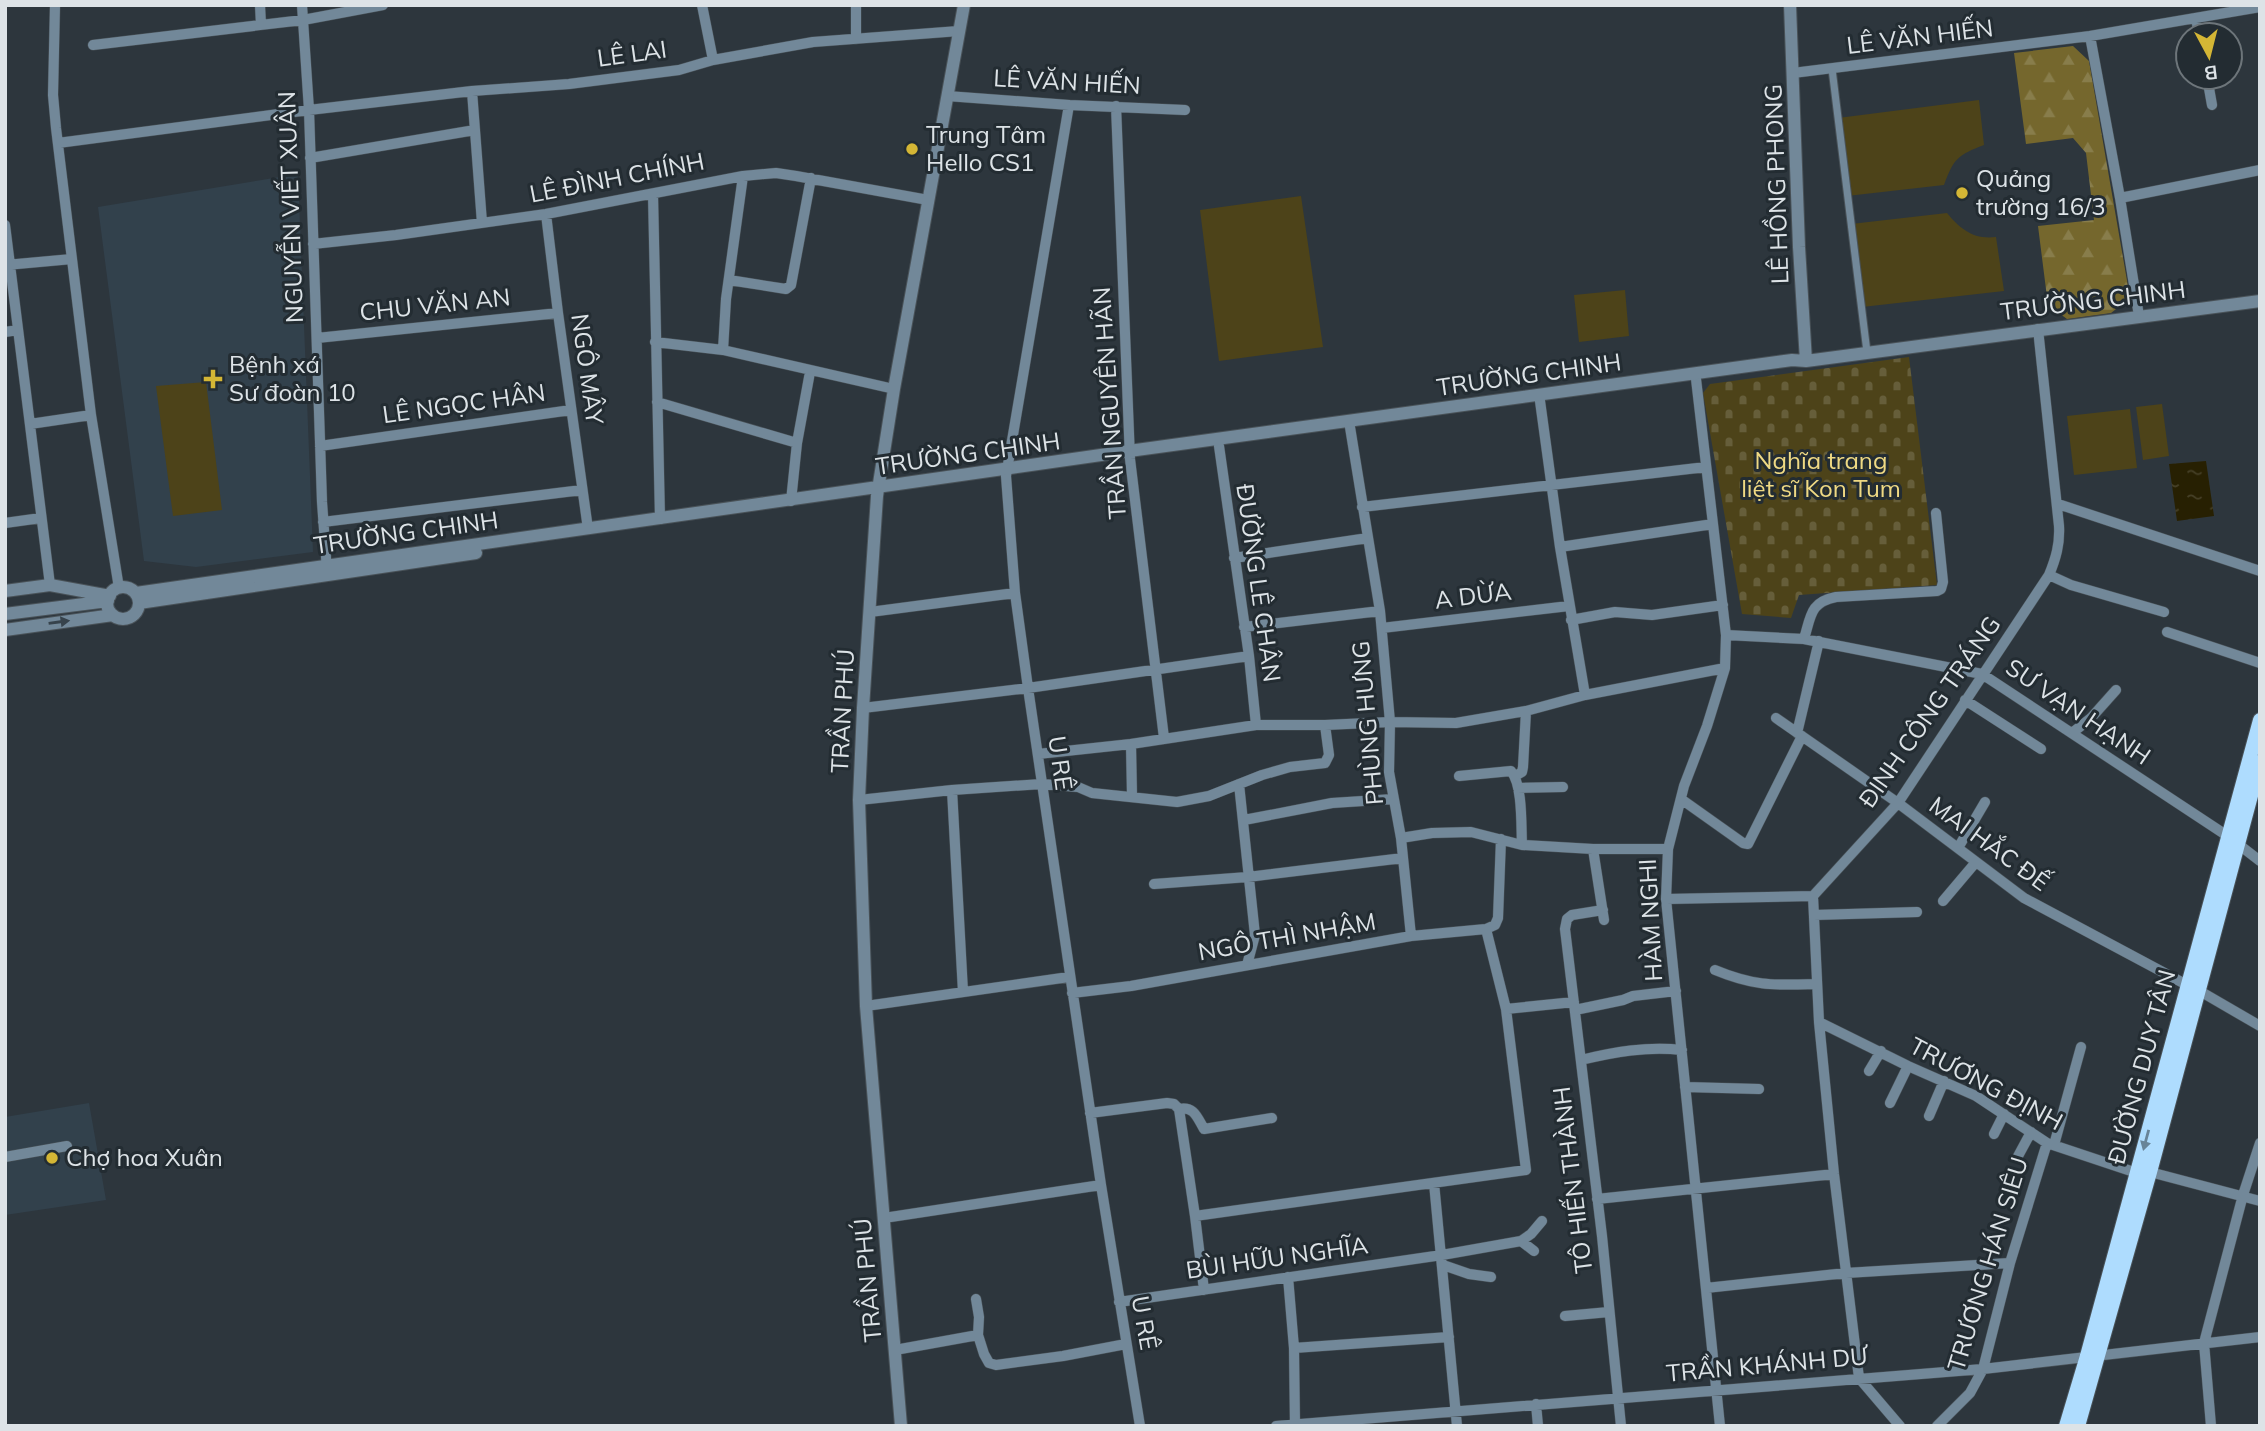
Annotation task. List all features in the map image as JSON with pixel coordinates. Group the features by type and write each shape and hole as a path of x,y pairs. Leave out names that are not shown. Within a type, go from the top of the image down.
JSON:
{"main road":[{"name":"ĐƯỜNG DUY TÂN","path":"2078,1426 2093,1355 2233,840 2260,720"},
{"name":"ĐƯỜNG DUY TÂN","path":"2233,840 2260,762"},
{"name":"ĐƯỜNG DUY TÂN","path":"2066,1426 2093,1355"}],"street":[{"path":"55,5 53,96 112,595 108,606 113,615"},
{"path":"260,5 261,25"},
{"name":"NGUYỄN VIẾT XUÂN","path":"302,5 309,110 320,446 327,570"},
{"path":"93,45 303,20 383,5"},
{"path":"702,5 713,61"},
{"path":"856,5 856,39"},
{"name":"TRẦN PHÚ","path":"901,1426 866,1006 859,800 863,708 878,492 894,389 964,5"},
{"name":"LÊ HỒNG PHONG","path":"1790,5 1806,361"},
{"name":"LÊ VĂN HIẾN","path":"1793,73 2090,36 2260,8"},
{"name":"LÊ LAI","path":"58,143 309,110 679,70 813,42 959,31"},
{"path":"2090,36 2139,316"},
{"path":"1832,69 1867,352"},
{"path":"472,91 482,223"},
{"path":"2210,91 2212,105"},
{"name":"LÊ VĂN HIẾN","path":"947,96 1185,110"},
{"name":"U RÊ","path":"1069,105 1006,473 1015,593 1028,688 1069,977 1140,1426"},
{"name":"TRẦN NGUYÊN HÃN","path":"1116,106 1130,455 1164,738"},
{"path":"310,158 475,130"},
{"path":"2120,198 2260,170"},
{"name":"LÊ ĐÌNH CHÍNH","path":"313,244 546,214 743,176 776,173 928,200"},
{"path":"723,350 724,317 743,176"},
{"path":"729,280 786,289 791,285 811,178"},
{"path":"653,194 660,519"},
{"name":"NGÔ MÂY","path":"546,214 589,529"},
{"path":"5,225 50,585"},
{"path":"8,265 72,259"},
{"name":"TRƯỜNG CHINH","path":"137,598 1792,360 1806,361 2260,301"},
{"name":"CHU VĂN AN","path":"317,338 558,313"},
{"name":"ĐINH CÔNG TRÁNG","path":"1813,896 1898,803 2049,575 2060,541 2038,329"},
{"path":"5,332 18,330"},
{"path":"655,342 723,350 810,372 894,389"},
{"name":"TRƯỜNG CHINH","path":"1130,455 1219,446 1349,424 1793,367 1806,361"},
{"path":"791,501 797,443 810,372"},
{"name":"HÀM NGHI","path":"1696,379 1723,605 1725,668 1707,726 1691,764 1668,849 1666,899 1720,1426"},
{"path":"1541,401 1550,485 1585,695"},
{"path":"657,402 797,443"},
{"name":"LÊ NGỌC HÂN","path":"320,446 571,410"},
{"path":"30,424 91,415"},
{"name":"PHÙNG HƯNG","path":"1349,424 1380,611 1390,722 1389,772 1401,838 1432,833 1471,832 1522,845 1668,849"},
{"name":"ĐƯỜNG LÊ CHÂN","path":"1219,446 1249,656 1256,725"},
{"path":"1362,507 1706,467"},
{"path":"323,522 582,490"},
{"name":"TRƯỜNG CHINH","path":"327,570 589,529 791,501 878,492"},
{"path":"2058,503 2260,571"},
{"path":"1804,639 1813,607 1823,600 1941,589 1943,582 1936,513"},
{"path":"5,523 41,518"},
{"path":"1560,547 1713,524"},
{"path":"1234,558 1368,538"},
{"path":"2049,575 2071,585 2164,612"},
{"path":"5,591 50,585 112,595"},
{"path":"5,614 112,595 127,588 137,598 136,613 127,618 113,615 5,630"},
{"path":"870,612 1015,593"},
{"path":"1572,620 1615,612 1653,615 1723,605"},
{"name":"A DỪA","path":"1382,628 1569,606"},
{"path":"1244,628 1380,611"},
{"path":"2167,632 2260,663"},
{"name":"SƯ VẠN HẠNH","path":"1726,635 1818,641 1982,674 2233,840 2260,861"},
{"path":"1681,799 1744,844 1748,844 1800,735 1818,641"},
{"path":"863,708 1028,688 1249,656"},
{"path":"1038,754 1131,744 1256,725 1456,723 1526,711 1585,695 1725,668"},
{"path":"2072,733 2091,718 2116,690"},
{"path":"1965,700 2041,749"},
{"path":"1515,776 1522,772 1524,767 1526,711"},
{"name":"MAI HẮC ĐẾ","path":"1776,718 1898,803 2024,898 2193,987 2260,1026"},
{"path":"859,800 1042,784 1079,787 1092,793 1177,802 1209,796 1290,767 1325,764 1329,755 1325,725"},
{"path":"1131,744 1132,796"},
{"path":"1458,776 1511,771 1518,788 1522,845"},
{"path":"1239,784 1255,935 1247,965"},
{"path":"1518,788 1563,787"},
{"path":"953,790 963,992"},
{"path":"1244,820 1332,803 1394,799"},
{"path":"1958,848 1985,802"},
{"name":"NGÔ THÌ NHẬM","path":"1072,993 1130,986 1411,936 1401,838"},
{"path":"1411,936 1486,929 1495,925 1498,918 1501,839"},
{"name":"TÔ HIẾN THÀNH","path":"1593,849 1603,915 1572,915 1567,919 1565,929 1597,1199 1620,1426"},
{"path":"1154,884 1248,877 1403,858"},
{"path":"1943,901 1976,862"},
{"path":"1666,899 1813,896 1819,1022 1859,1378 1900,1426"},
{"path":"1814,915 1917,912"},
{"path":"1195,1216 1527,1170 1506,1010 1486,929"},
{"path":"1715,970 1760,985 1817,984"},
{"path":"866,1006 1069,977"},
{"path":"1506,1010 1574,1006 1676,991"},
{"name":"TRƯƠNG ĐỊNH","path":"1819,1022 1976,1096 2051,1144 2144,1173 2260,1201"},
{"name":"TRƯƠNG HÁN SIÊU","path":"1937,1426 1970,1393 1983,1368 2010,1263 2081,1046"},
{"path":"1581,1060 1642,1049 1682,1050"},
{"path":"1869,1071 1881,1051"},
{"path":"1890,1103 1908,1066"},
{"path":"1929,1116 1944,1081"},
{"path":"1685,1087 1759,1089"},
{"path":"1090,1113 1167,1103 1174,1104 1179,1109 1203,1290"},
{"path":"1179,1109 1186,1107 1194,1111 1204,1129 1272,1118"},
{"path":"1994,1134 2004,1114"},
{"path":"2017,1158 2031,1132"},
{"path":"2211,1426 2204,1343 2243,1195 2260,1143"},
{"path":"5,1157 67,1146"},
{"path":"1597,1199 1834,1174"},
{"path":"1434,1183 1457,1426"},
{"path":"884,1218 1101,1185"},
{"path":"1534,1251 1521,1241 1542,1221"},
{"name":"BÙI HỮU NGHĨA","path":"1119,1302 1442,1260 1521,1241"},
{"path":"1442,1260 1469,1274 1491,1277"},
{"path":"1706,1288 1846,1273 2010,1263"},
{"path":"1288,1278 1294,1348 1295,1425"},
{"path":"976,1299 978,1335 989,1363 996,1365 1063,1356 1126,1344"},
{"path":"1565,1316 1609,1311"},
{"path":"895,1350 978,1335"},
{"path":"1294,1348 1449,1337"},
{"name":"TRẦN KHÁNH DƯ","path":"1276,1426 1983,1368 2260,1337"},
{"path":"1536,1404 1538,1426"}],"shaded area":[{"name":"Bệnh xá Sư đoàn 10","path":"298,174 313,552 196,567 144,561 98,207"},
{"name":"Chợ hoa Xuân","path":"89,1103 106,1200 5,1215 5,1117"}],"green space":[{"path":"2073,46 2089,61 2130,298 2111,313 2067,319 2048,305 2038,226 2094,220 2086,153 2073,138 2026,144 2014,53"},
{"path":"1979,100 1984,145 1958,159 1944,185 1847,196 1838,118"},
{"path":"1301,196 1323,347 1219,361 1200,210"},
{"path":"1947,213 1957,224 1974,235 1996,237 2004,291 1862,307 1851,224"},
{"path":"1625,290 1629,336 1579,342 1574,295"},
{"name":"Nghĩa trang liệt sĩ Kon Tum","path":"1909,357 1937,585 1799,595 1791,618 1742,614 1703,393 1710,384"},
{"path":"206,382 222,510 173,516 156,386"},
{"path":"2162,404 2169,456 2143,460 2136,407"},
{"path":"2130,409 2137,468 2074,475 2067,416"}],"water":[{"path":"2206,461 2214,516 2177,521 2169,464"}],"place":[{"name":"Trung Tâm Hello CS1","path":"912,149"},
{"name":"Quảng trường 16/3","path":"1962,193"},
{"name":"Bệnh xá Sư đoàn 10","path":"213,379"},
{"name":"Chợ hoa Xuân","path":"52,1158"}]}
